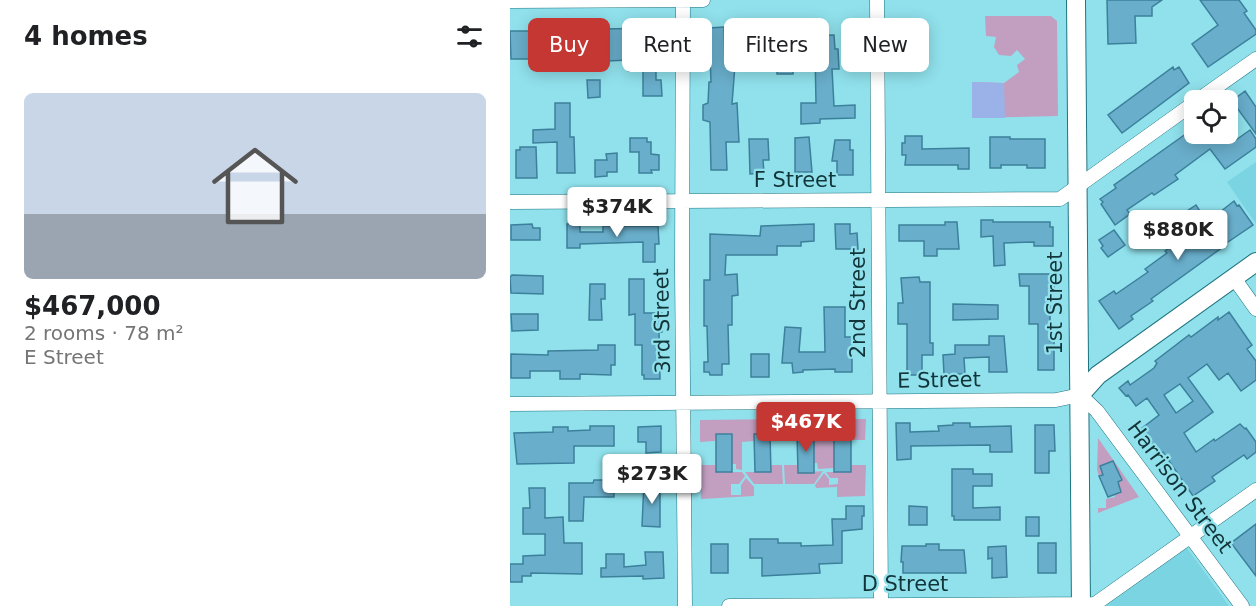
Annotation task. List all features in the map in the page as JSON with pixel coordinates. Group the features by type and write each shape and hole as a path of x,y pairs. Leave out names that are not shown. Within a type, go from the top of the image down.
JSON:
{"street":[{"name":"3rd Street","path":"683,0 682,269 686,606"},
{"path":"510,2 704,0"},
{"name":"2nd Street","path":"877,0 881,606"},
{"name":"1st Street","path":"1076,0 1081,605"},
{"name":"F Street","path":"1213,90 1256,59"},
{"name":"F Street","path":"510,202 1060,199 1184,111"},
{"path":"1080,395 1098,375 1256,262"},
{"path":"1234,278 1256,309"},
{"name":"E Street","path":"510,404 1062,400 1080,395"},
{"name":"Harrison Street","path":"1080,395 1097,411 1242,606"},
{"name":"D Street","path":"729,606 1095,604 1256,490"}],"shaded area":[{"path":"985,16 1051,16 1057,21 1058,116 972,118 972,82 1004,83 1019,72 1017,65 1025,59 1017,50 1011,56 999,55 994,47 996,37 986,36"},
{"path":"972,82 1004,83 1005,118 972,118"},
{"path":"1256,162 1256,224 1227,182"},
{"path":"782,419 782,441 771,441 770,434 755,434 754,441 742,442 742,470 736,469 736,464 732,464 732,434 716,434 715,441 700,442 700,420"},
{"path":"784,419 866,419 865,440 851,440 851,433 834,468 818,469 817,463 814,463 814,434 797,433 797,441 785,441"},
{"path":"1098,438 1139,497 1098,513 1098,508 1106,508 1106,499 1115,497 1114,494 1121,492 1118,482 1122,480 1113,462 1100,466 1103,475 1099,476 1097,470"},
{"path":"700,465 715,465 716,472 742,472 745,476 739,484 731,484 731,495 741,495 741,485 746,478 754,487 754,496 701,499"},
{"path":"771,465 782,465 783,484 754,484 745,472 770,472"},
{"path":"784,465 797,465 798,473 823,471 814,484 785,484"},
{"path":"851,465 866,465 865,496 837,497 837,487 816,488 815,485 824,473 829,479 829,485 838,484 838,478 830,478 826,472 851,472"},
{"path":"1187,548 1229,606 1106,606"}],"building":[{"path":"1107,0 1162,0 1152,7 1152,16 1135,16 1136,43 1108,44"},
{"path":"1200,0 1239,0 1247,11 1244,13 1256,30 1256,34 1208,67 1192,44 1218,25"},
{"path":"724,27 724,72 734,72 732,104 737,103 739,142 726,142 727,170 711,170 710,122 703,120 703,105 708,103 712,72 712,28"},
{"path":"610,29 622,29 622,60 610,61"},
{"path":"510,31 528,31 528,59 511,59"},
{"path":"829,35 834,35 835,49 838,49 839,69 832,69 834,106 855,105 855,118 820,119 820,123 801,124 801,103 816,103 815,72 829,72"},
{"path":"1173,67 1174,70 1179,67 1189,83 1122,133 1108,115"},
{"path":"643,72 656,72 656,80 661,80 662,96 643,96"},
{"path":"777,72 793,72 793,74 777,74"},
{"path":"587,80 600,80 600,97 588,98"},
{"path":"1245,91 1256,107 1256,134 1238,109 1238,96"},
{"path":"555,103 570,103 570,137 574,137 575,173 557,173 557,142 533,143 533,130 555,129"},
{"path":"1250,130 1256,139 1256,147 1225,169 1210,149 1175,175 1178,179 1127,210 1130,214 1115,225 1101,204 1103,202 1100,199 1116,188 1114,185 1184,135 1184,144 1238,144 1238,138"},
{"path":"905,136 922,136 922,149 969,148 969,169 958,169 958,165 905,165 906,155 902,155 902,143 905,143"},
{"path":"809,137 812,172 795,172 795,138"},
{"path":"990,137 1045,139 1045,168 1001,165 1001,168 990,168"},
{"path":"630,138 647,138 647,142 651,142 651,154 659,155 659,170 651,170 652,173 639,173 639,152 630,152"},
{"path":"749,139 768,139 769,160 763,160 764,173 750,174"},
{"path":"835,140 850,140 850,150 853,150 853,175 837,175 837,161 832,161"},
{"path":"520,147 536,147 537,178 516,178 516,150 520,150"},
{"path":"617,153 617,172 607,172 607,176 595,177 595,160 607,160 606,154"},
{"path":"1234,201 1253,225 1151,299 1153,301 1131,316 1133,319 1119,329 1099,301 1114,291 1116,294 1148,272 1145,269 1195,229 1184,213 1196,205 1205,219 1209,216 1211,219"},
{"path":"981,220 1050,222 1050,227 1053,227 1053,246 1034,246 1034,242 1004,243 1005,265 994,266 993,236 981,237"},
{"path":"945,222 957,222 959,249 937,249 937,256 924,256 924,241 899,241 899,225 945,225"},
{"path":"532,224 533,228 540,228 540,240 511,240 511,225"},
{"path":"567,224 580,224 580,232 603,232 603,226 658,226 659,244 655,244 655,262 643,262 643,242 580,244 580,248 567,248"},
{"path":"814,224 814,241 801,242 801,246 777,246 777,255 726,255 725,275 737,274 738,295 732,296 732,325 728,325 729,364 722,364 722,375 710,375 709,372 704,372 704,362 708,362 707,326 704,326 704,280 710,280 710,234 760,236 761,226"},
{"path":"835,224 850,224 850,234 857,233 858,249 836,249"},
{"path":"1114,230 1125,245 1108,257 1101,248 1103,246 1099,240"},
{"path":"1019,274 1054,274 1054,289 1050,289 1050,341 1054,341 1054,370 1038,370 1038,324 1029,324 1029,286 1020,286"},
{"path":"512,275 543,276 543,294 511,293 510,277"},
{"path":"919,277 920,282 930,282 930,343 933,343 933,355 922,355 922,375 907,375 907,324 898,324 898,303 903,303 901,278"},
{"path":"629,279 644,279 644,313 662,313 662,332 659,332 660,379 644,379 642,375 642,345 635,345 635,314 629,315"},
{"path":"590,284 605,284 605,299 601,299 602,320 589,320"},
{"path":"953,304 998,305 998,319 953,320"},
{"path":"824,307 845,307 845,337 852,337 852,372 835,372 835,369 803,370 803,372 793,373 792,363 782,363 785,327 801,328 799,352 825,352"},
{"path":"1229,312 1252,345 1247,349 1256,361 1256,380 1241,391 1228,373 1219,380 1207,364 1188,378 1213,412 1184,433 1196,452 1240,424 1246,428 1256,442 1256,452 1247,459 1244,455 1212,477 1215,481 1193,496 1163,452 1159,453 1141,429 1159,415 1147,398 1136,406 1119,388 1128,381 1130,385 1154,368 1157,363 1155,361 1189,335 1191,337 1218,317 1218,320","holes":["1180,384 1193,401 1176,413 1164,395"]},
{"path":"511,314 538,314 538,330 512,331"},
{"path":"989,336 1004,336 1007,372 989,372 989,357 964,358 965,374 944,374 943,355 955,354 955,345 989,345"},
{"path":"598,345 615,345 615,365 611,365 611,375 580,374 580,379 560,379 560,371 530,371 530,378 511,378 511,354 548,355 548,351 598,350"},
{"path":"751,354 769,354 769,377 751,377"},
{"path":"896,423 910,423 910,432 939,431 938,426 953,425 953,423 970,423 970,427 1011,426 1012,452 990,452 990,445 911,446 911,459 897,460"},
{"path":"1035,425 1054,425 1055,451 1049,451 1049,473 1035,473"},
{"path":"590,426 614,426 614,446 574,446 574,463 517,464 514,433 553,432 553,427 568,427 568,431 590,430"},
{"path":"661,426 661,452 646,453 646,442 638,442 638,427"},
{"path":"797,433 814,433 814,473 798,473"},
{"path":"834,433 851,433 851,472 834,472"},
{"path":"716,434 732,434 732,472 716,472"},
{"path":"754,434 770,434 771,472 755,472"},
{"path":"1113,461 1122,480 1118,482 1121,492 1108,497 1099,476 1103,475 1100,466"},
{"path":"952,469 973,469 973,474 992,474 992,486 973,486 973,508 1000,507 1000,520 954,520 952,516"},
{"path":"594,480 613,480 614,497 584,497 583,521 569,521 569,483 593,483"},
{"path":"644,482 660,482 660,527 642,526"},
{"path":"529,488 545,488 545,518 563,517 564,543 582,543 582,574 531,573 531,576 522,576 522,582 510,582 510,564 523,564 523,556 545,555 545,534 523,534 523,508 530,508"},
{"path":"846,506 864,506 864,516 862,516 862,529 842,531 842,563 819,564 820,573 762,576 762,558 750,558 750,539 778,539 778,543 801,543 801,546 833,545 832,519 846,519"},
{"path":"909,506 927,507 927,525 909,525"},
{"path":"1026,517 1039,517 1039,536 1026,536"},
{"path":"1256,524 1256,576 1231,543"},
{"path":"1038,543 1056,543 1056,573 1038,573"},
{"path":"711,544 728,544 728,573 711,573"},
{"path":"926,544 939,544 939,550 964,550 966,573 903,573 902,546 926,546"},
{"path":"1006,546 1007,577 992,578 992,558 988,559 988,547"},
{"path":"645,552 663,552 664,578 601,577 601,568 606,568 606,554 624,554 624,567 646,565"}]}
